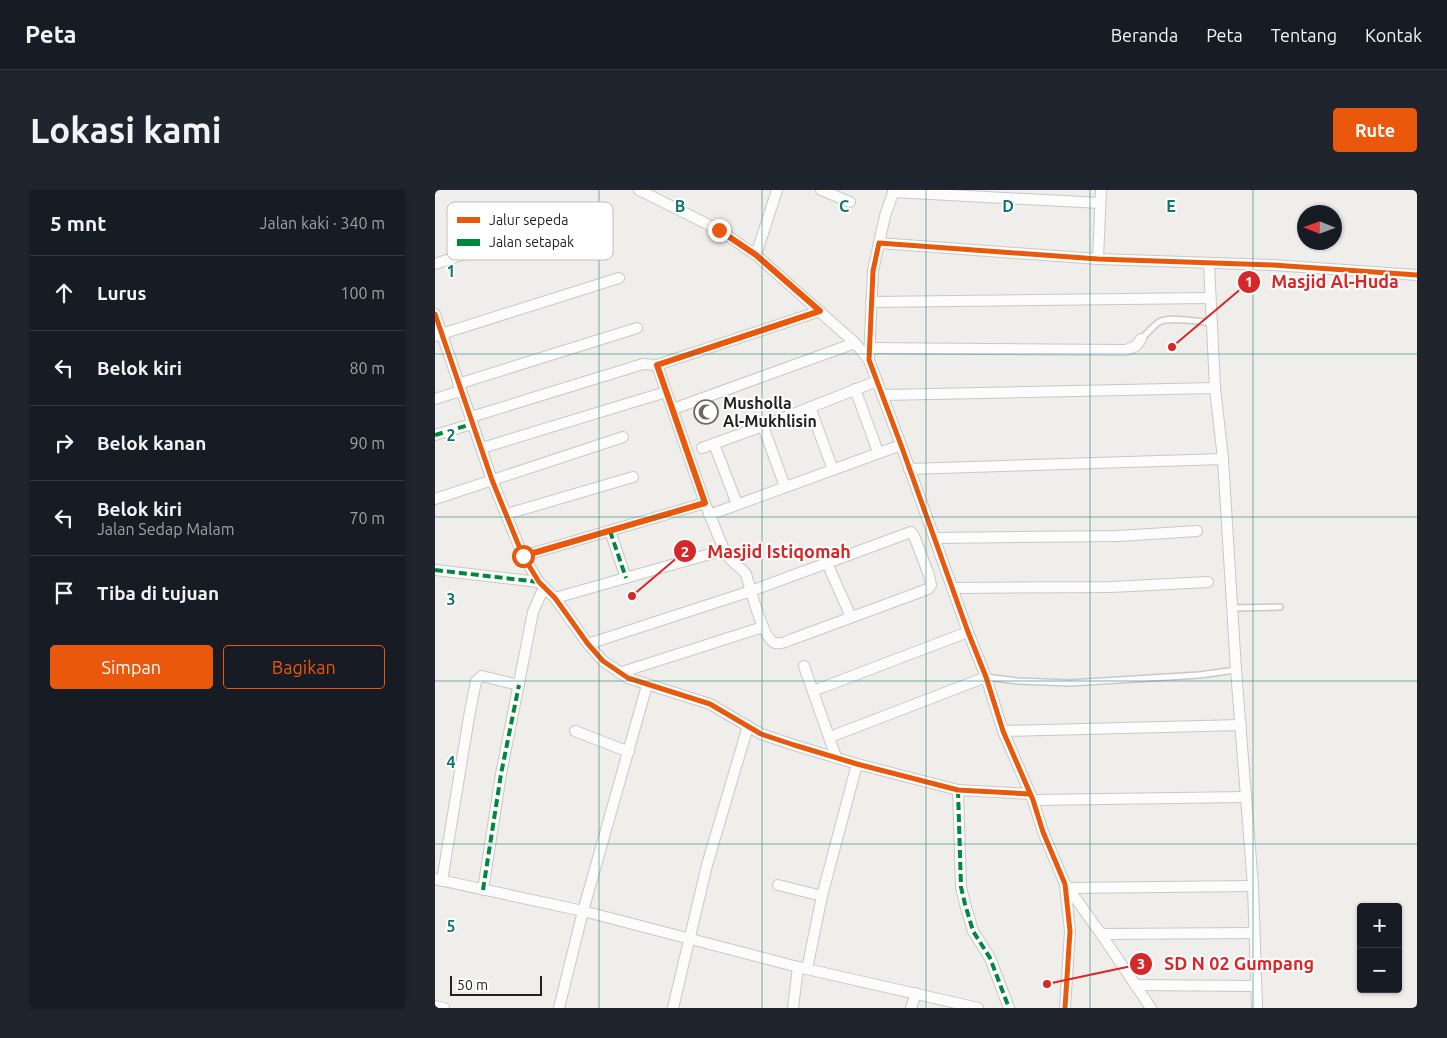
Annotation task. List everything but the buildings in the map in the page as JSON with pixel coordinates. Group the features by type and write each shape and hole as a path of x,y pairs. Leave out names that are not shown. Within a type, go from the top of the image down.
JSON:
{"street":[{"path":"756,255 777,190"},
{"path":"821,190 851,202"},
{"path":"1099,259 1101,190"},
{"path":"644,191 719,230 756,255 855,343 869,360 986,677 1003,731 1031,797 1043,832 1067,886 1151,1008"},
{"path":"869,360 873,271 885,216 893,191 1100,203"},
{"path":"879,243 1099,259 1273,265 1417,275"},
{"path":"435,264 447,260"},
{"path":"1209,264 1215,388 1223,459 1236,670 1253,886 1253,933 1257,1008"},
{"path":"439,335 619,278"},
{"path":"871,302 1210,298"},
{"path":"435,435 471,421 643,364 657,365 820,311"},
{"path":"435,314 439,335 482,448 492,480 523,556 541,584 555,598 588,644 603,661 619,673 647,685 710,704 761,734 857,764 958,790 1031,797 1246,797"},
{"path":"435,399 459,388 637,328"},
{"path":"869,348 1096,348 1126,350 1135,346 1141,339"},
{"path":"673,409 855,343"},
{"path":"588,644 751,591 908,532 911,532 914,536 931,585 928,589 780,643 774,643 769,639 763,627 751,591 746,574 742,569 733,564 709,515 657,365"},
{"path":"702,448 877,382"},
{"path":"882,394 1215,388"},
{"path":"855,389 878,452"},
{"path":"482,448 666,392"},
{"path":"810,407 833,470"},
{"path":"763,426 785,486"},
{"path":"435,500 623,437"},
{"path":"714,444 737,504"},
{"path":"709,515 901,445"},
{"path":"909,469 1223,459"},
{"path":"507,514 633,477"},
{"path":"523,556 705,503"},
{"path":"610,531 626,578"},
{"path":"934,538 1119,536 1197,531"},
{"path":"555,598 725,550"},
{"path":"922,556 938,550"},
{"path":"827,563 851,617"},
{"path":"435,570 541,584"},
{"path":"952,588 1111,586 1209,582"},
{"path":"483,890 501,774 533,612 541,584"},
{"path":"619,673 763,627"},
{"path":"813,692 968,632"},
{"path":"804,666 836,757"},
{"path":"519,685 482,676 477,681 439,880 583,911 803,968 978,1008"},
{"path":"830,737 986,677"},
{"path":"559,1008 583,911 647,685"},
{"path":"1003,731 1241,725"},
{"path":"673,1008 707,865 748,726"},
{"path":"575,731 629,752"},
{"path":"793,1008 857,764"},
{"path":"958,790 961,887 973,931 990,958 1009,1008"},
{"path":"778,885 823,896"},
{"path":"1067,886 1253,886"},
{"path":"1065,1008 1070,931 1067,886"},
{"path":"1101,934 1253,933"},
{"path":"1135,985 1256,986"},
{"path":"911,1008 915,993"},
{"path":"435,1006 444,1008"}],"lane":[{"path":"1141,339 1159,322 1163,321 1177,320 1212,323"},
{"path":"1232,608 1280,607"},
{"path":"986,677 1018,682 1070,683 1199,675 1236,670"}],"marked path":[{"path":"435,435 472,424"},
{"path":"610,531 626,578"},
{"path":"435,570 539,582"},
{"path":"483,890 501,774 519,685"},
{"path":"958,790 961,887 973,931 990,958 1009,1008"}],"cycle path":[{"path":"1065,1008 1070,931 1065,884 1043,832 1033,800 1003,731 986,677 869,360 873,271 879,243 1098,259 1273,265 1417,275"},
{"path":"435,314 492,480 523,556 539,582 555,598 588,644 603,661 628,678 710,704 761,734 794,745 857,764 958,790 1030,794"}],"place":[{"name":"Masjid Al-Huda","path":"1172,347"},
{"name":"Musholla Al-Mukhlisin","path":"706,412"},
{"name":"Masjid Istiqomah","path":"632,596"},
{"name":"SD N 02 Gumpang","path":"1047,984"}],"route":[{"path":"523,556 705,503 657,365 820,311 756,255 719,230"}]}
